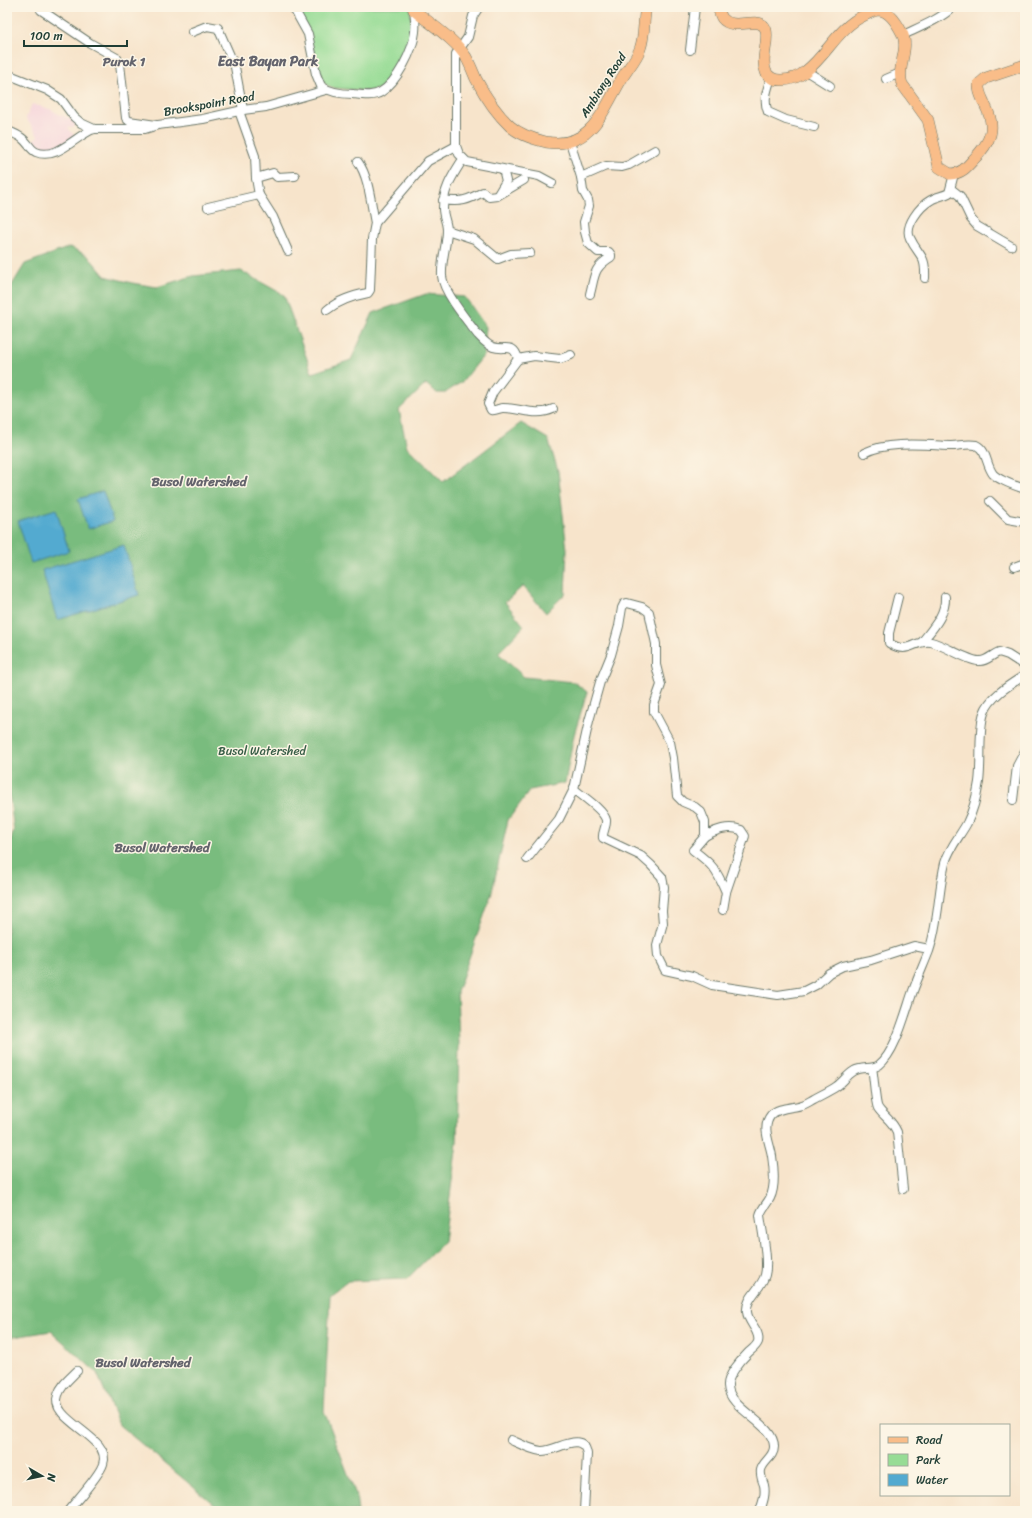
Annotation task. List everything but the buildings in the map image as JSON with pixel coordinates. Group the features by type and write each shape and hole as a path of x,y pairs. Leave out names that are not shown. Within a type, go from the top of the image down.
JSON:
{"main road":[{"name":"Ambiong Road","path":"414,9 448,38 466,57 476,79 493,106 511,127 526,136 537,140 550,142 570,142 588,132 595,124 624,74 637,56 643,39 646,7"},
{"path":"718,7 722,18 727,22 736,25 757,22 764,26 766,37 766,73 771,78 776,80 788,80 802,74 850,24 875,11 882,11 891,16 903,35 903,54 900,73 902,84 928,120 939,167 947,173 954,174 966,169 986,144 991,134 992,118 980,93 979,84 986,78 1024,68"}],"street":[{"path":"293,7 308,34 321,86 326,90 334,92 363,95 371,95 380,92 395,78 406,63 412,48 416,31 414,9"},
{"path":"479,7 473,16 468,37 456,54 456,146 458,154 468,162 539,176 552,183"},
{"path":"690,50 695,7"},
{"path":"903,35 926,24 953,7"},
{"path":"40,10 90,43 117,58 120,64 126,118 130,121 158,125"},
{"path":"192,32 207,26 218,28 235,67 241,110 255,156 256,178 259,195 273,217 288,251"},
{"path":"886,79 900,73"},
{"path":"7,74 47,90 61,99 74,117 81,123 94,128"},
{"path":"802,74 830,86"},
{"path":"771,78 766,94 765,104 768,112 786,120 814,127"},
{"name":"Brookspoint Road","path":"94,128 145,129 158,125 202,119 241,110 266,107 326,90"},
{"path":"7,130 23,139 35,152 43,154 55,153 87,131 94,128"},
{"path":"570,142 581,177 583,191 588,200 589,206 584,222 588,242 598,252 609,252 612,255 611,258 599,265 596,270 590,294"},
{"path":"375,223 428,161 456,146"},
{"path":"581,177 606,166 629,165 655,150"},
{"path":"463,159 445,190 443,210 447,230 442,277 446,288 478,335 495,348 512,349 517,352 518,359"},
{"path":"327,310 345,299 368,293 370,290 372,239 375,223 362,168 358,162"},
{"path":"256,178 273,173 277,177 295,176"},
{"path":"497,196 506,181 504,173"},
{"path":"925,278 924,261 909,236 909,226 918,212 931,200 949,193 954,174"},
{"path":"444,200 468,200 483,192 489,197 497,196 524,180"},
{"path":"951,189 960,196 971,219 977,226 1012,246"},
{"path":"208,207 259,195"},
{"path":"447,230 474,239 498,260 511,254 530,253"},
{"path":"553,409 547,412 537,413 503,408 495,410 490,408 488,404 490,396 518,359 534,356 560,359 571,355"},
{"path":"864,453 883,447 926,444 952,446 976,445 983,452 991,471 995,476 1025,489"},
{"path":"990,501 1008,520 1025,522"},
{"path":"1014,567 1025,563"},
{"path":"898,597 889,633 889,643 894,646 909,648 922,642 931,642 944,646 974,661 987,659 999,652 1024,663"},
{"path":"922,642 938,620 943,610 945,597"},
{"path":"527,859 559,819 574,790 589,721 600,682 611,655 622,608 624,604 627,603 642,607 649,612 656,644 656,665 661,685 654,705 654,712 670,742 677,796 682,802 695,807 701,812 705,822 705,836"},
{"path":"760,1511 765,1493 760,1471 774,1450 775,1445 768,1433 735,1401 728,1386 729,1380 736,1367 756,1345 758,1340 758,1336 746,1311 750,1298 762,1284 766,1274 760,1215 772,1193 772,1157 766,1129 768,1122 771,1115 775,1112 803,1105 838,1085 853,1071 859,1068 872,1068 881,1064 896,1038 929,949 937,917 945,863 949,853 968,821 976,796 979,782 984,712 993,699 1025,676"},
{"path":"1013,800 1017,766 1025,751"},
{"path":"574,790 599,809 605,816 606,821 603,838 641,856 662,877 664,887 662,911 663,923 657,945 658,956 665,970 692,976 712,985 778,995 804,991 816,985 829,973 843,966 871,960 914,946 929,949"},
{"path":"723,910 726,892 744,840 744,833 738,829 718,829 705,836 693,850 710,862 718,873 726,892"},
{"path":"872,1068 878,1108 894,1125 897,1132 903,1189"},
{"path":"68,1511 104,1464 104,1454 94,1441 65,1415 57,1404 57,1395 60,1390 77,1371"},
{"path":"511,1440 545,1451 570,1443 580,1443 584,1445 587,1454 584,1511"}],"shaded area":[{"path":"32,104 50,109 60,115 74,120 76,122 74,127 68,127 75,137 48,151 36,148 30,143 38,136 26,118"}],"green space":[{"path":"297,7 410,7 412,30 408,48 391,76 379,89 367,91 328,86 323,82 317,60"},
{"name":"Busol Watershed","path":"70,247 88,256 105,276 132,283 157,287 193,276 241,271 284,295 312,373 351,360 373,313 426,294 465,297 486,327 484,355 463,381 445,393 437,393 426,384 399,410 407,447 443,482 521,423 548,439 558,471 567,550 565,594 546,613 523,586 505,602 524,626 498,653 524,677 574,682 587,692 574,735 565,783 530,790 508,820 491,896 457,992 459,1044 457,1143 444,1241 407,1279 348,1281 330,1295 324,1411 356,1495 358,1511 222,1511 119,1425 97,1373 51,1331 7,1338 7,850 14,831 7,776 7,293 25,264"}],"water":[{"path":"103,491 113,521 88,529 78,499"},
{"path":"56,509 69,551 31,563 18,521"},
{"path":"124,545 139,595 57,620 42,570"}],"district":[{"name":"Purok 1","path":"124,61"},
{"name":"East Bayan Park","path":"268,61"},
{"name":"Busol Watershed","path":"199,481"},
{"name":"Busol Watershed","path":"162,847"},
{"name":"Busol Watershed","path":"143,1362"}]}
